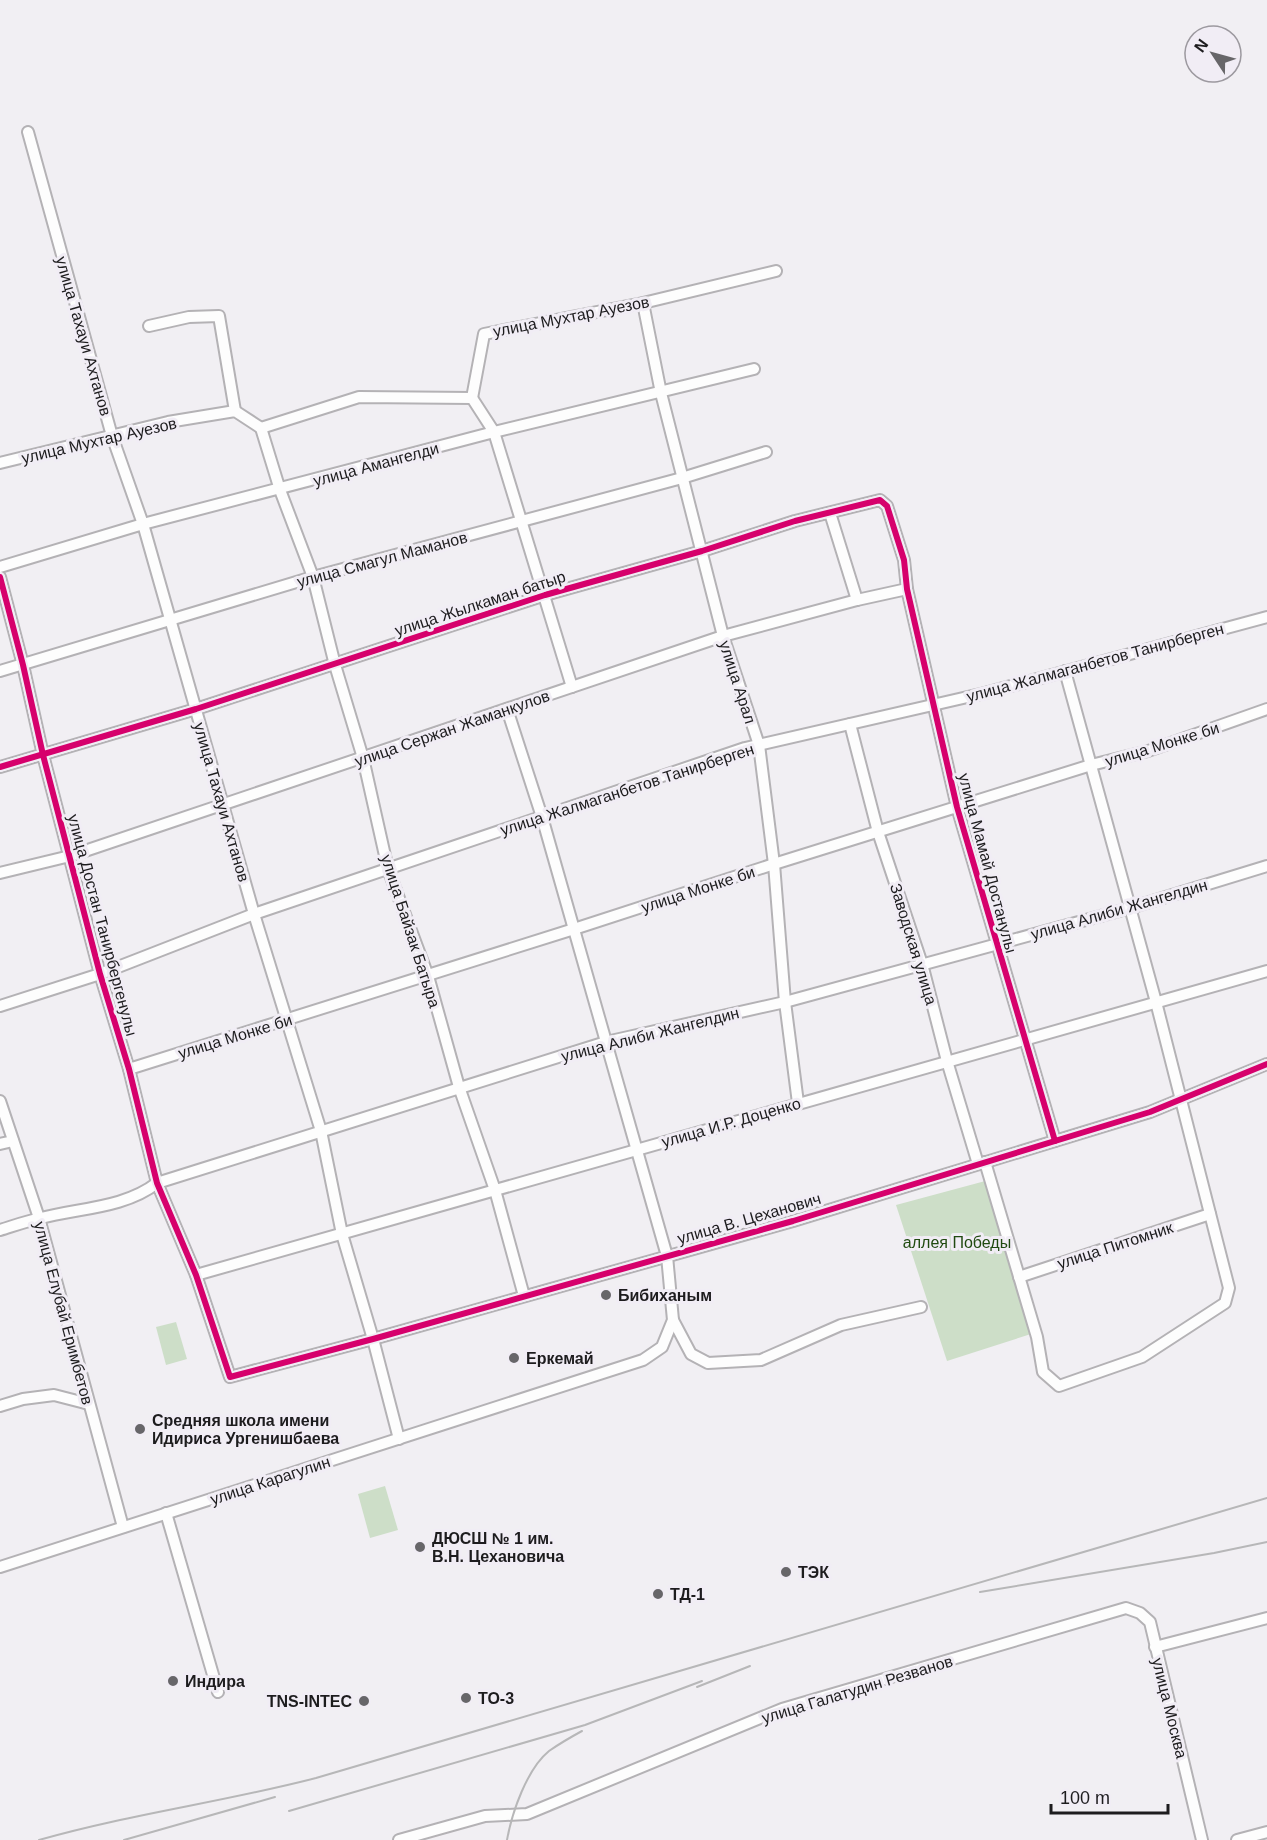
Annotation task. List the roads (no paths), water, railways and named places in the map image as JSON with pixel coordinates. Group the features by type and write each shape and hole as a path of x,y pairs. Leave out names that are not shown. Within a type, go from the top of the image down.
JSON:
{"street":[{"name":"улица Тахауи Ахтанов","path":"28,132 112,436 143,524 254,914 321,1131 342,1234 399,1439"},
{"name":"улица Мухтар Ауезов","path":"472,398 484,334 643,303 776,272"},
{"name":"улица Арал","path":"643,303 661,393 723,636 759,745 774,864 785,1002 798,1103"},
{"path":"149,326 189,317 219,316 235,411 261,428 358,397 472,398 495,432 572,687"},
{"name":"улица Амангелди","path":"0,567 143,524 495,432 754,369"},
{"name":"улица Мухтар Ауезов","path":"0,463 168,422 235,411"},
{"name":"улица Байзак Батыра","path":"261,428 280,490 313,577 335,665 363,758 388,869 428,976 459,1087 495,1190 524,1296"},
{"name":"улица Смагул Маманов","path":"0,671 313,577 682,478 766,452"},
{"name":"улица Жылкаман батыр","path":"0,767 196,709 545,595 702,551 795,521 880,500 887,506 904,560 906,589"},
{"path":"830,513 857,600"},
{"name":"улица Достан Танирбергенулы","path":"0,577 43,755 100,974 129,1069 157,1183 196,1275 230,1377"},
{"name":"улица Сержан Жаманкулов","path":"0,873 70,856 723,636 906,589"},
{"name":"улица Мамай Достанулы","path":"906,589 957,807 1023,1039 1055,1141"},
{"name":"улица Жалмаганбетов Танирберген","path":"0,1006 100,974 254,914 759,745 934,705 1267,616"},
{"path":"1065,671 1156,1002 1210,1214"},
{"path":"507,709 542,817 667,1256 673,1320 691,1354 708,1364 761,1360 841,1324 921,1307"},
{"name":"улица Монке би","path":"129,1069 1090,765 1148,751 1267,709"},
{"name":"Заводская улица","path":"850,724 878,832 922,964 947,1061 1037,1337 1042,1372 1059,1386 1142,1357 1225,1303 1230,1288 1210,1214"},
{"name":"улица Алиби Жангелдин","path":"0,1230 39,1218 124,1200 144,1193 157,1183 606,1042 785,1002 1130,908 1267,866"},
{"name":"улица И.Р. Доценко","path":"196,1275 1267,970"},
{"name":"улица В. Цеханович","path":"230,1377 793,1221 1150,1112 1267,1064"},
{"name":"улица Елубай Еримбетов","path":"0,1101 39,1218 123,1527"},
{"path":"0,1144 13,1140"},
{"name":"улица Питомник","path":"1019,1277 1210,1214"},
{"name":"улица Карагулин","path":"0,1567 643,1360 662,1347 673,1320"},
{"path":"0,1406 23,1399 54,1395 89,1404"},
{"path":"166,1513 218,1692"},
{"name":"улица Галатудин Резванов","path":"399,1840 485,1816 527,1814 782,1709 1126,1608 1140,1613 1150,1622 1155,1647"},
{"path":"1155,1647 1267,1618"},
{"name":"улица Москва","path":"1155,1647 1202,1840"},
{"path":"1237,1840 1267,1832"}],"railway":[{"path":"39,1840 316,1778 1267,1498"},
{"path":"980,1592 1267,1542"},
{"path":"697,1687 750,1666"},
{"path":"289,1811 585,1725 702,1681"},
{"path":"507,1840 517,1804 534,1769 549,1751 582,1731"},
{"path":"124,1840 275,1797"}],"place":[{"name":"Бибиханым","path":"606,1295"},
{"name":"Еркемай","path":"514,1358"},
{"name":"Средняя школа имени Идириса Ургенишбаева","path":"140,1429"},
{"name":"ДЮСШ № 1 им. В.Н. Цехановича","path":"420,1547"},
{"name":"ТЭК","path":"786,1572"},
{"name":"ТД-1","path":"658,1594"},
{"name":"Индира","path":"173,1681"},
{"name":"ТО-3","path":"466,1698"},
{"name":"TNS-INTEC","path":"364,1701"}],"park label":[{"name":"аллея Победы","path":"957,1242"}]}
